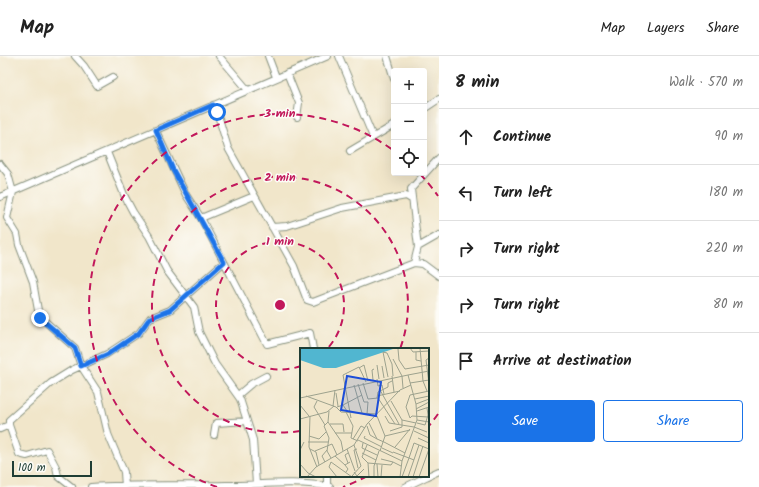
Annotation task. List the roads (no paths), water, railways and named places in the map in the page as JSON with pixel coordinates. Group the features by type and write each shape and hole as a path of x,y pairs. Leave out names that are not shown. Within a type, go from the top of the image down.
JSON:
{"street":[{"path":"74,56 84,66 97,86 113,77"},
{"path":"219,56 247,90"},
{"path":"268,56 276,77"},
{"path":"0,198 276,77 328,56"},
{"path":"339,56 373,137"},
{"path":"386,56 391,70"},
{"path":"287,73 299,103 297,117"},
{"path":"427,107 439,99"},
{"path":"213,105 217,112 225,143 294,266 305,296 310,302 414,263 423,264 439,276"},
{"path":"350,150 391,127"},
{"path":"156,130 173,170 201,218 267,344 310,333 313,348"},
{"path":"107,152 125,197 133,212 149,236 167,271 194,307 199,332 212,358 227,382 238,395 254,446 256,484"},
{"path":"414,263 418,247 408,198 411,190 439,158"},
{"path":"0,164 8,174 12,192 7,218 18,234 19,245 33,282 39,316 75,348 81,366 98,392 108,434 124,472 125,486"},
{"path":"201,218 254,196"},
{"path":"272,227 287,226 342,208 408,198"},
{"path":"418,247 439,235"},
{"path":"72,487 58,476 56,467 47,450 27,456 19,454 9,425 9,420 17,411 51,383 81,366 108,354 139,333 150,318 170,310 224,262"},
{"path":"238,395 251,384 266,376"},
{"path":"214,435 214,427 216,423 247,421"},
{"path":"0,429 9,425"},
{"path":"91,487 202,486 290,482 328,487 327,477"},
{"path":"405,487 425,477"}]}
